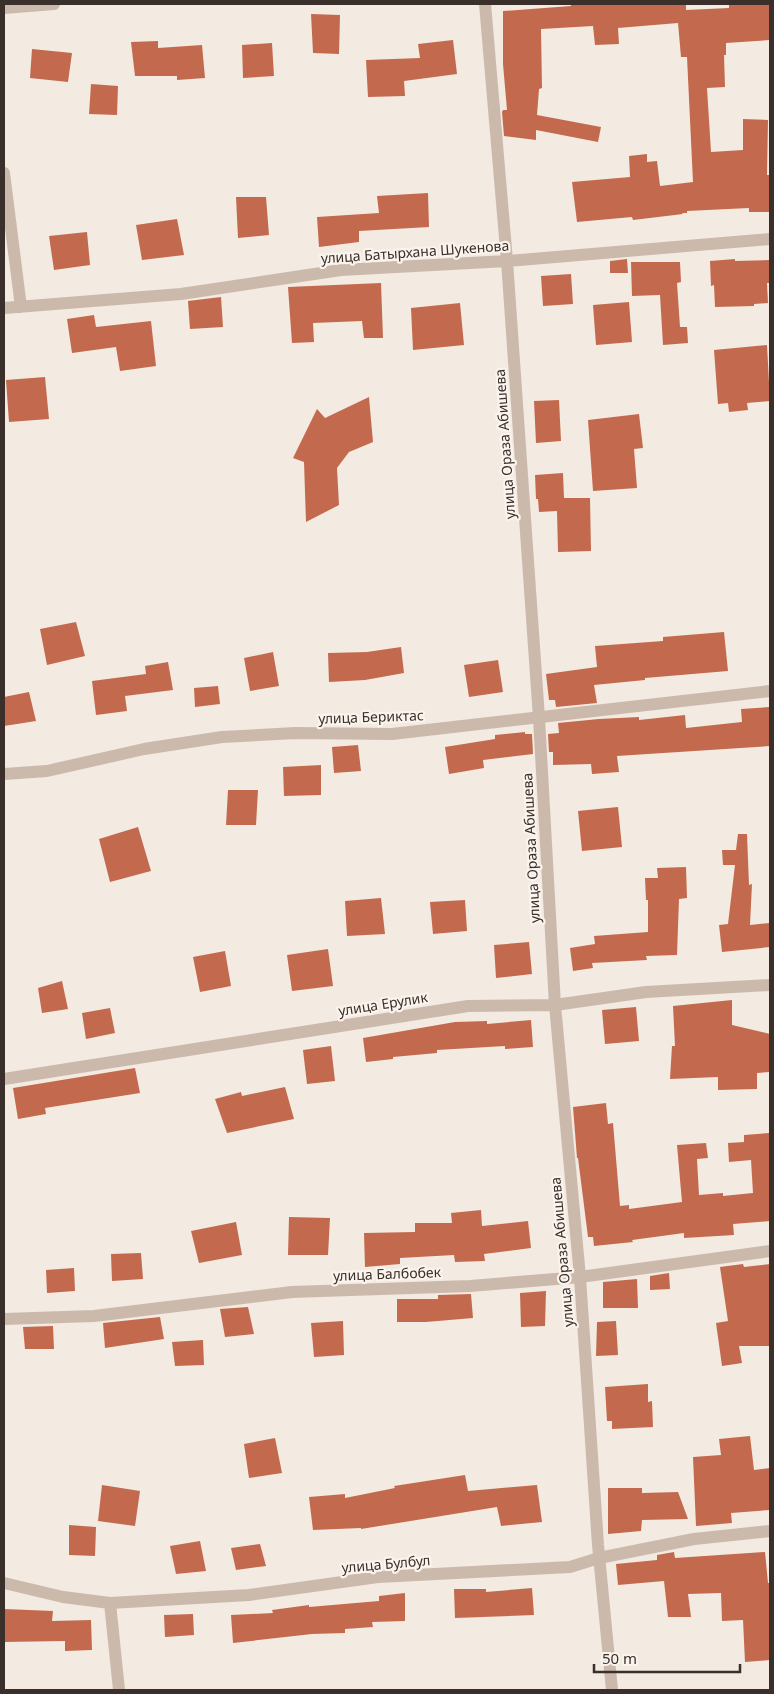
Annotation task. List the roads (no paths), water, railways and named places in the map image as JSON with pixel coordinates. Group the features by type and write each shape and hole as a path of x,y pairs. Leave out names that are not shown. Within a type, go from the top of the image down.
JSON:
{"street":[{"path":"4,8 54,4"},
{"name":"улица Ораза Абишева","path":"485,4 507,261 539,718 555,1005 580,1278 599,1558 612,1690"},
{"path":"4,173 21,307"},
{"name":"улица Батырхана Шукенова","path":"4,308 181,294 341,270 507,261 770,239"},
{"name":"улица Бериктас","path":"4,774 46,771 144,749 222,737 295,733 392,734 770,691"},
{"name":"улица Ерулик","path":"4,1079 468,1006 555,1005 646,992 770,985"},
{"name":"улица Балбобек","path":"4,1319 94,1316 292,1292 470,1286 580,1278 770,1251"},
{"name":"улица Булбул","path":"4,1583 63,1597 110,1603 249,1595 378,1577 570,1567 599,1558 694,1539 770,1531"},
{"path":"110,1603 119,1690"}]}
